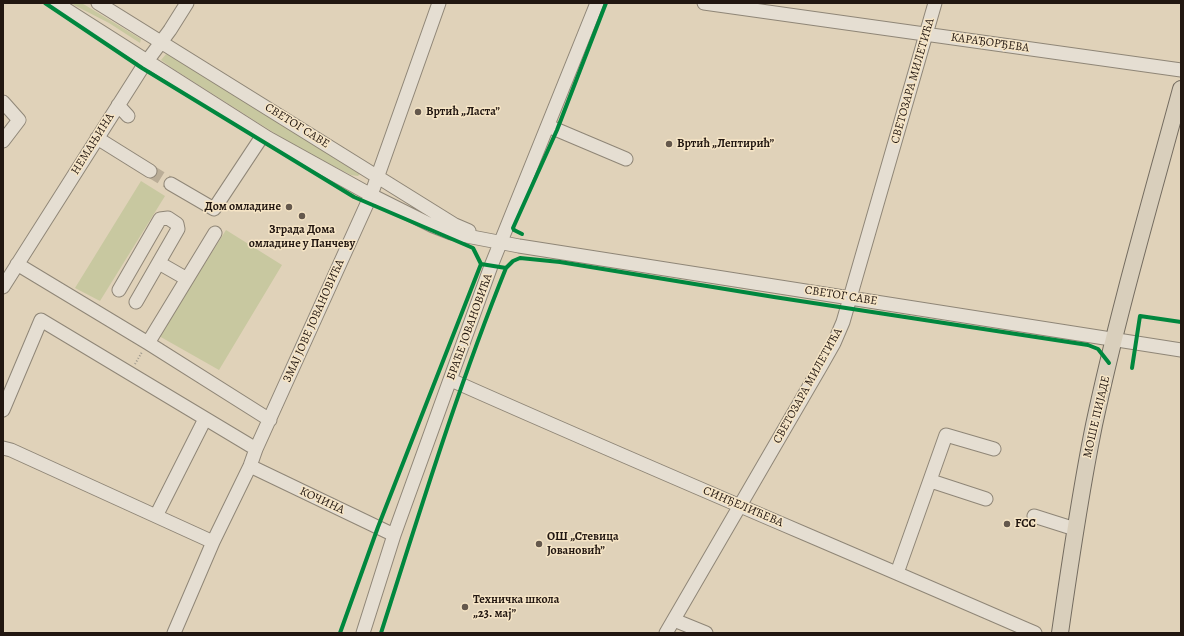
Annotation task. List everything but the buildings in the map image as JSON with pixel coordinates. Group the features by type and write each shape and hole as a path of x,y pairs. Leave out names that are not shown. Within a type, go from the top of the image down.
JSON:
{"main road":[{"name":"МОШЕ ПИЈАДЕ","path":"1060,633 1075,529 1095,423 1114,340 1181,89"}],"street":[{"name":"СВЕТОГ САВЕ","path":"56,3 263,135 370,195 433,226 451,233 500,243 1181,350"},
{"name":"СВЕТОГ САВЕ","path":"98,3 455,225 500,243"},
{"name":"НЕМАЊИНА","path":"3,287 118,105 187,3"},
{"name":"ЗМАЈ ЈОВЕ ЈОВАНОВИЋА","path":"174,633 213,542 250,466 256,449 378,177 439,3"},
{"name":"БРАЋЕ ЈОВАНОВИЋА","path":"363,633 394,535 500,243 597,3"},
{"name":"КАРАЂОРЂЕВА","path":"704,3 1181,70"},
{"name":"СВЕТОЗАРА МИЛЕТИЋА","path":"666,633 834,343 843,322 935,3"},
{"path":"3,102 19,120 3,141"},
{"path":"118,105 128,116"},
{"path":"548,126 626,159"},
{"path":"171,184 211,208 216,208 263,135"},
{"path":"97,138 150,171"},
{"path":"119,290 160,219 168,218 176,224 178,229 136,302"},
{"path":"148,343 215,233"},
{"path":"159,263 187,279"},
{"path":"17,264 148,343 270,420"},
{"path":"3,410 41,320 256,449"},
{"name":"СИНЂЕЛИЋЕВА","path":"451,380 595,444 1035,633"},
{"path":"156,516 205,419"},
{"path":"897,573 946,436 994,449"},
{"path":"3,448 11,450 213,542"},
{"name":"КОЧИНА","path":"250,466 394,535"},
{"path":"931,481 986,499"},
{"path":"1034,516 1075,529"},
{"path":"674,620 706,633"}],"path":[{"path":"130,374 148,343"}],"green space":[{"path":"70,3 81,3 85,5 141,39 140,43 109,23"},
{"path":"167,53 362,172 358,176 351,175 301,150 161,60"},
{"path":"141,181 165,196 100,301 75,288"},
{"path":"226,230 282,265 219,370 159,336"}],"tunnel":[{"path":"150,171 171,184"}],"cycle path":[{"path":"45,3 142,68 354,197 473,248 481,264 506,268 513,261 520,258 560,262 774,297 1088,345 1098,349 1109,363"},
{"path":"522,234 513,228 557,130 606,3"},
{"path":"340,633 378,527 481,264"},
{"path":"381,633 456,404 488,313 506,268"},
{"path":"1132,368 1140,316 1181,322"}],"place":[{"name":"Вртић „Ласта”","path":"418,112"},
{"name":"Вртић „Лептирић”","path":"669,144"},
{"name":"Дом омладине","path":"289,207"},
{"name":"Зграда Дома омладине у Панчеву","path":"302,216"},
{"name":"FCC","path":"1007,524"},
{"name":"ОШ „Стевица Јовановић”","path":"539,544"},
{"name":"Техничка школа „23. мај”","path":"465,607"}]}
